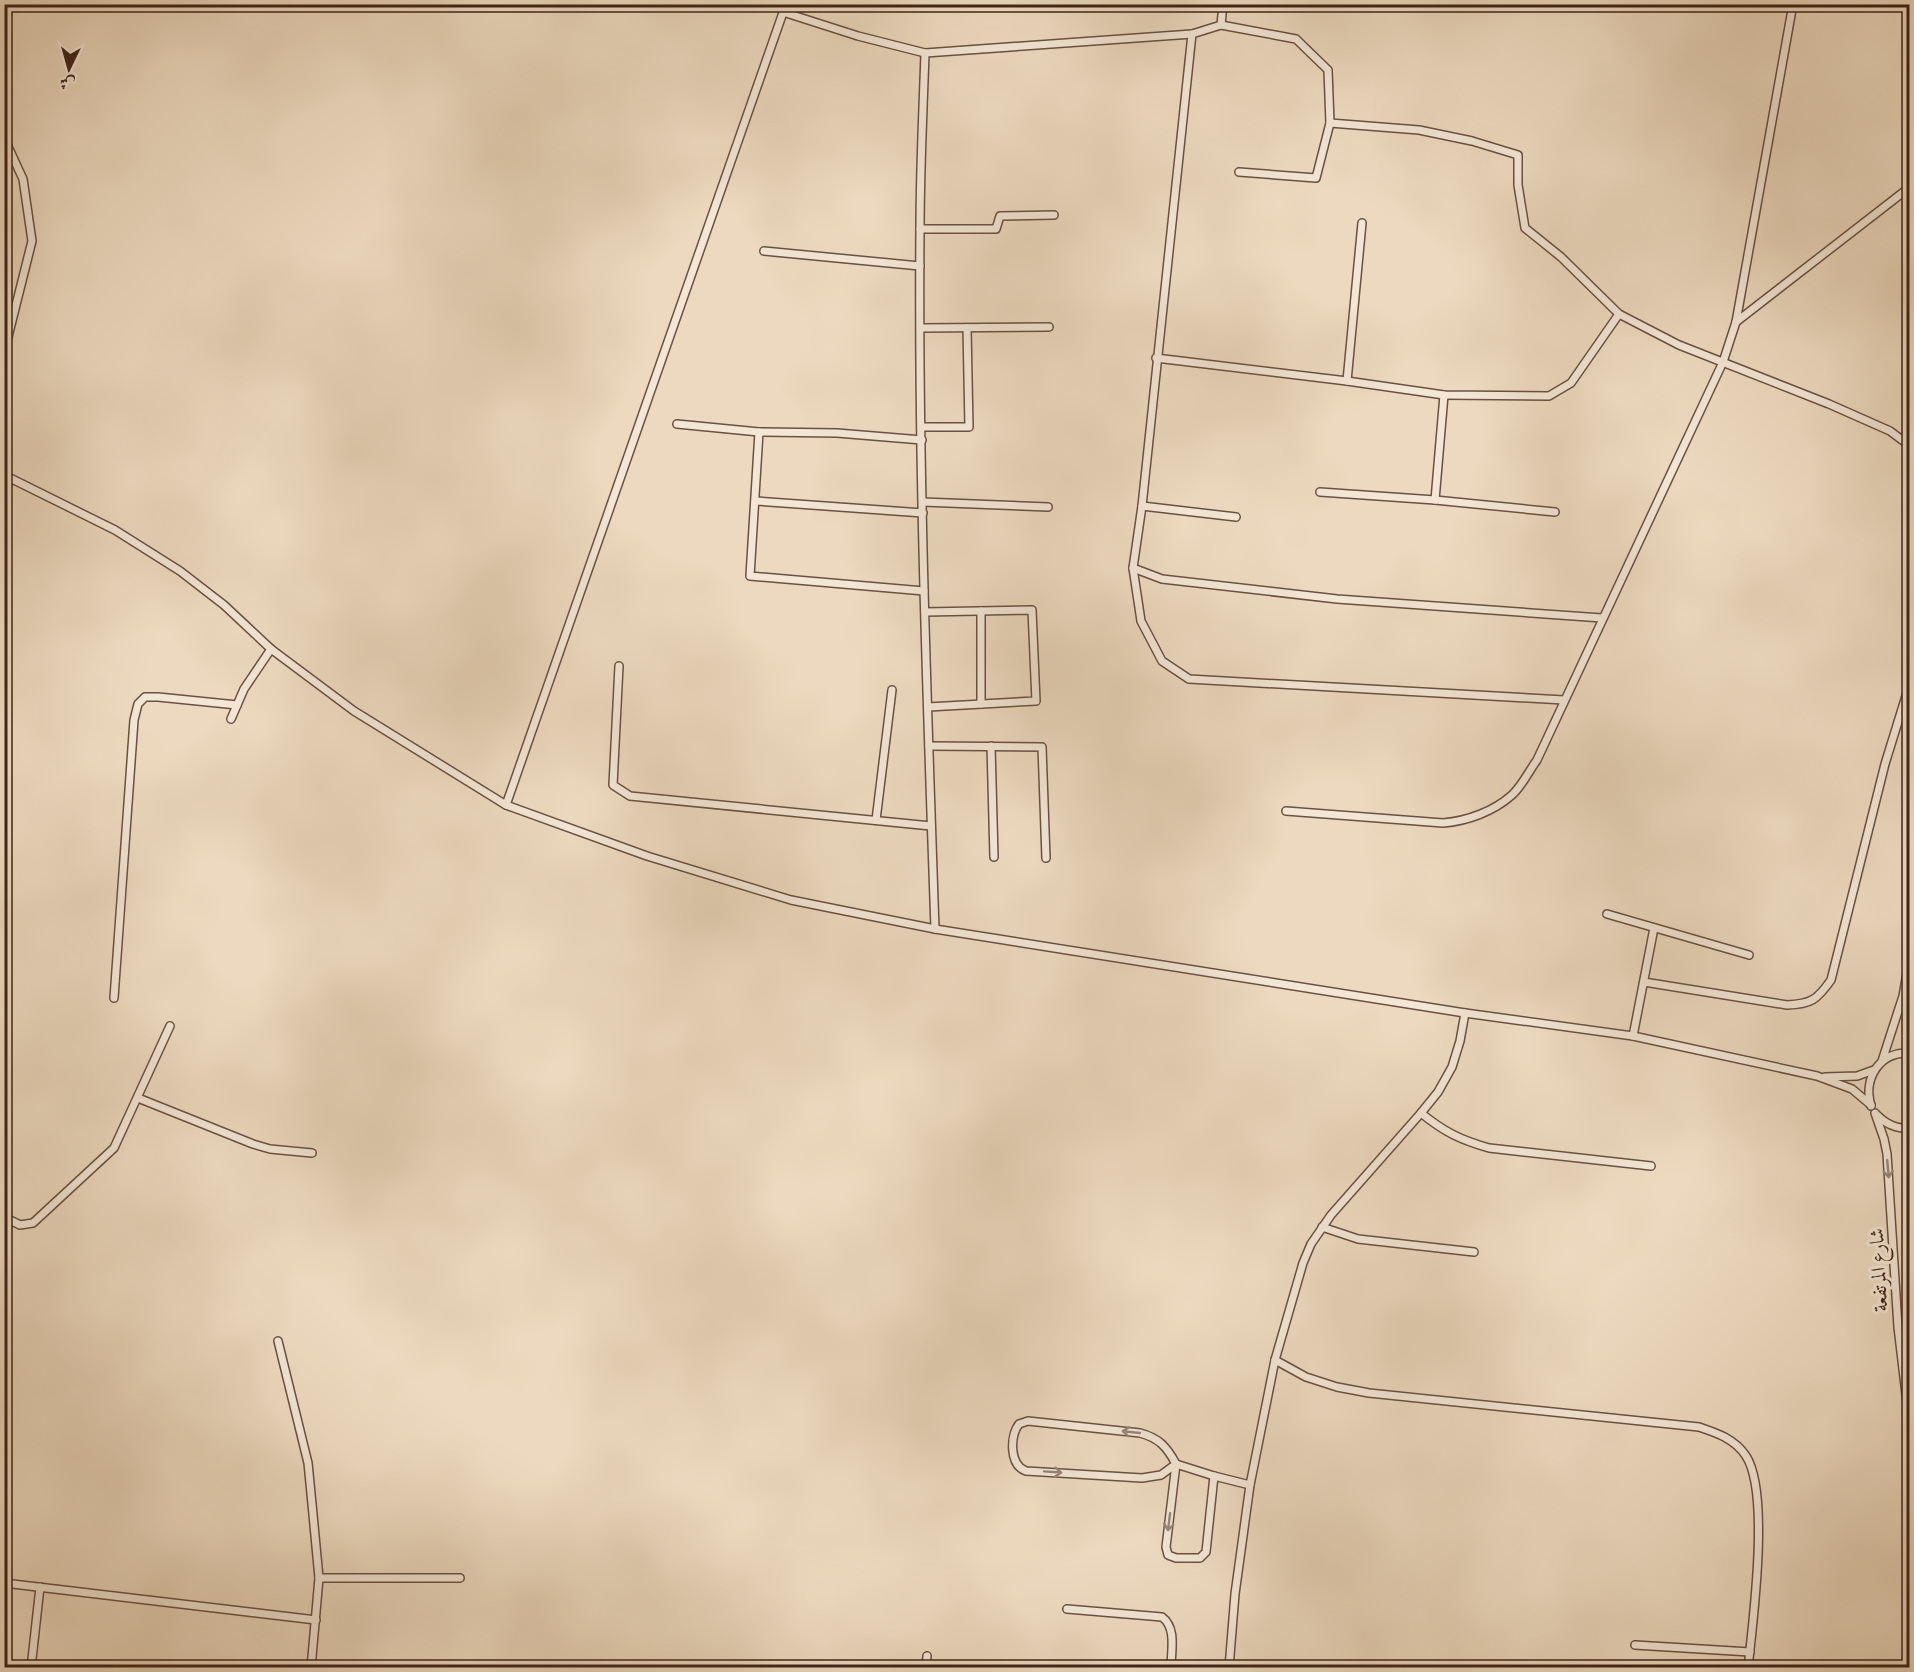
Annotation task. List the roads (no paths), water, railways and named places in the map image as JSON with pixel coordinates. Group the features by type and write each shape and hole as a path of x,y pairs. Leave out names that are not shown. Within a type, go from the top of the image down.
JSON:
{"lane":[{"path":"1221,25 1223,4"},
{"path":"1286,811 1443,823 1457,822 1492,809 1514,794 1537,760 1723,362 1736,322 1793,4"},
{"path":"506,805 785,8 858,36 925,53 1192,34 1221,25 1296,39 1328,70 1330,123 1316,178 1239,172"},
{"path":"1192,34 1142,506 1132,568 1141,621 1162,661 1189,679 1564,700"},
{"path":"925,53 920,228 921,427 935,929"},
{"path":"1330,123 1419,130 1518,154 1518,185 1525,228 1560,257 1619,314 1679,345 1829,404 1890,431 1910,446"},
{"path":"4,138 23,179 32,240 8,337 4,345"},
{"path":"1736,322 1910,187"},
{"path":"920,228 996,229 1000,216 1054,215"},
{"path":"1347,381 1362,223"},
{"path":"764,251 920,266"},
{"path":"1156,358 1444,395 1549,396 1571,383 1619,314"},
{"path":"921,328 1049,327"},
{"path":"921,427 969,427 967,328"},
{"path":"1434,500 1444,395"},
{"path":"677,424 759,432 837,433 922,440"},
{"path":"759,432 750,576 924,591"},
{"path":"4,475 115,530 180,571 224,605 271,649 354,711 506,805 647,856 791,900 935,929 1465,1013 1634,1036 1817,1077 1852,1089 1884,1122 1895,1128 1910,1129"},
{"path":"1320,492 1556,512"},
{"path":"756,501 923,513"},
{"path":"923,502 1048,507"},
{"path":"1142,506 1236,517"},
{"path":"1132,568 1162,579 1325,597 1602,618"},
{"path":"925,612 1032,610 1036,701 928,707"},
{"path":"981,611 981,704"},
{"path":"231,719 244,689 271,649"},
{"path":"618,666 613,785 630,796 931,826"},
{"path":"1644,982 1787,1005 1803,1004 1818,998 1831,980 1886,764 1910,683"},
{"path":"876,820 892,690"},
{"path":"114,998 134,720 138,704 146,697 158,697 237,705"},
{"path":"929,746 1042,747 1046,858"},
{"path":"991,747 994,857"},
{"path":"1607,914 1749,955"},
{"path":"1634,1036 1654,928"},
{"path":"1882,1061 1904,996 1910,956"},
{"path":"1228,1668 1235,1594 1250,1485 1275,1360 1303,1263 1322,1227 1438,1092 1452,1067 1465,1013"},
{"path":"4,1217 26,1226 38,1219 114,1148 170,1026"},
{"path":"1870,1105 1868,1087 1874,1070 1882,1061 1892,1056 1910,1053"},
{"path":"1817,1077 1857,1076 1874,1070"},
{"path":"138,1098 253,1144 270,1149 312,1153"},
{"path":"1421,1113 1449,1134 1489,1148 1651,1166"},
{"name":"شارع المرتفعة","path":"1875,1113 1887,1154 1898,1327 1910,1428"},
{"path":"1322,1227 1358,1239 1474,1252"},
{"path":"278,1341 308,1463 319,1578 311,1668"},
{"path":"1275,1360 1306,1377 1337,1387 1370,1393 1700,1427 1726,1437 1745,1455 1755,1477 1759,1545 1748,1668"},
{"path":"1176,1464 1161,1475 1142,1479 1026,1471 1014,1461 1015,1431 1019,1424 1028,1421 1140,1433 1162,1442 1176,1464 1166,1547 1166,1551 1172,1557 1196,1559 1204,1556 1214,1476"},
{"path":"1176,1464 1250,1485"},
{"path":"319,1578 460,1578"},
{"path":"4,1583 316,1620"},
{"path":"31,1668 40,1587"},
{"path":"1067,1610 1162,1617 1168,1621 1171,1628 1171,1668"},
{"path":"1635,1645 1750,1652"},
{"path":"926,1668 927,1656"}]}
